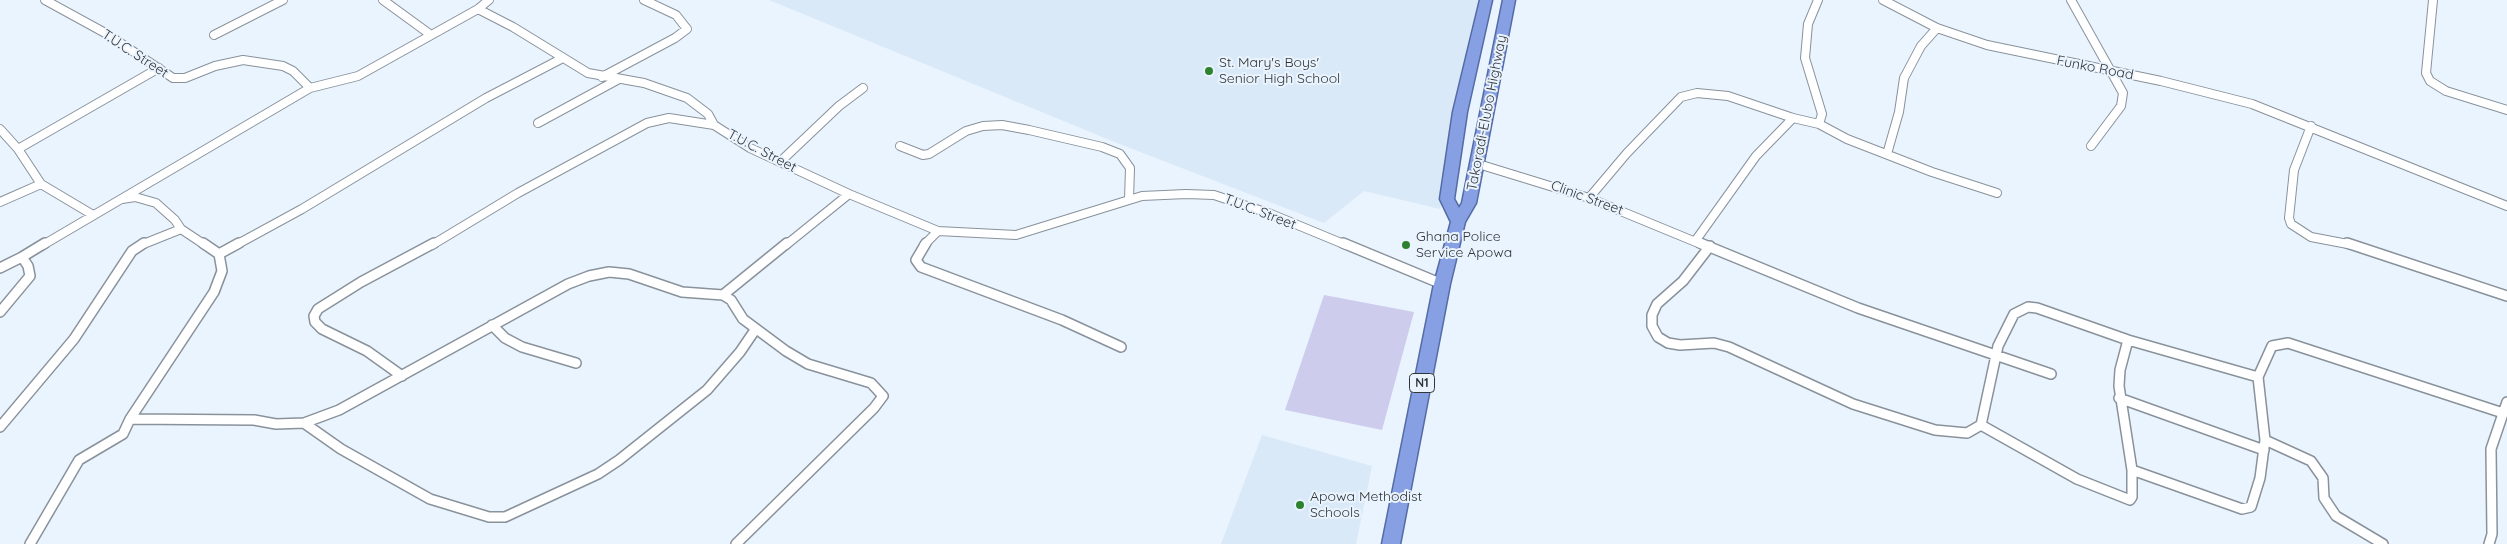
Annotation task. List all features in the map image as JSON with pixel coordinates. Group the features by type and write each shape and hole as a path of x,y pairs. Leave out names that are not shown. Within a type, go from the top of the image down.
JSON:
{"highway":[{"name":"Takoradi-Elubo Highway","path":"1458,222 1447,199 1449,180 1460,112 1486,0"},
{"name":"Takoradi-Elubo Highway","path":"1391,544 1442,284 1458,222 1469,203 1509,0"}],"street":[{"name":"T.U.C. Street","path":"45,0 107,34 159,68 164,74 173,78 185,78 215,66 243,60 264,61 293,71 310,88"},
{"path":"214,35 283,0"},
{"path":"383,0 432,35"},
{"path":"0,268 22,257 310,88 358,76 478,9 489,0"},
{"path":"602,78 687,29 676,15 644,0"},
{"path":"1818,0 1808,24 1805,58 1811,83 1822,114 1819,124"},
{"name":"Funko Road","path":"1883,0 1937,28 1987,45 2218,95 2311,126 2507,206"},
{"path":"2071,0 2123,92 2120,106 2091,146"},
{"path":"2433,0 2426,73 2430,81 2446,91 2507,110"},
{"name":"T.U.C. Street","path":"478,9 513,27 588,73 602,78 644,83 687,98 708,114 714,125 750,148 849,194 938,231 1016,235 1080,217 1130,199 1156,194 1214,195 1231,199 1442,284"},
{"path":"1887,154 1899,112 1904,78 1921,46 1937,28"},
{"path":"219,254 302,208 486,98 561,58"},
{"path":"18,149 159,68"},
{"path":"538,123 620,79"},
{"path":"780,162 839,106 863,88"},
{"path":"1589,198 1660,118 1681,97 1689,94 1728,96 1793,118 1819,124 1847,139 1932,172 1997,193"},
{"path":"402,376 356,344 322,329 315,322 314,316 318,309 361,282 424,250 518,193 647,123 669,118 714,125"},
{"path":"1696,240 1756,156 1793,118"},
{"path":"900,146 923,155 929,154 966,131 1002,125 1022,128 1102,147 1120,154 1130,168 1130,199"},
{"path":"2311,126 2294,170 2289,218 2292,224 2311,237 2351,244 2476,288 2507,296"},
{"path":"0,129 18,149 41,184 92,215"},
{"name":"Clinic Street","path":"1476,163 1589,198 1696,240 1858,308 2051,374"},
{"path":"0,202 41,184"},
{"path":"724,295 849,194"},
{"path":"30,544 70,472 79,460 123,434 130,419 214,292 222,271 219,254 181,229 175,220 156,203 135,198 117,200"},
{"path":"0,427 74,339 132,251 142,244 181,229"},
{"path":"938,231 921,248 916,260 921,267 1062,320 1121,347"},
{"path":"1710,246 1683,281 1657,304 1652,315 1652,326 1658,337 1680,345 1714,343 1729,346 1854,404 1935,430 1967,433 1981,425 1992,382 1995,355 2014,314 2028,307 2038,308 2128,340 2258,377"},
{"path":"0,312 30,276 28,266 22,257"},
{"path":"130,419 254,420 276,424 304,423 339,410 568,284 589,276 609,272 629,274 682,292 724,295 731,300 735,310 755,330 808,364 871,383 883,396 874,408 736,544"},
{"path":"492,325 505,338 522,347 576,363"},
{"path":"304,423 341,449 430,499 489,517 504,517 598,474 619,460 707,390 740,352 755,330"},
{"path":"1981,425 2077,478 2130,500 2132,497 2132,470 2119,398 2120,370 2128,340"},
{"path":"2132,470 2242,509 2251,507 2254,502 2264,445 2258,377 2272,346 2279,343 2288,344 2503,413"},
{"path":"2119,398 2311,461 2318,468 2323,478 2324,498 2336,516 2383,544"},
{"path":"2488,544 2492,534 2491,449 2507,402"}],"shaded area":[{"name":"St. Mary's Boys' Senior High School","path":"769,0 1494,0 1440,209 1364,191 1324,223 1117,143"},
{"path":"1324,295 1414,312 1382,430 1285,410"},
{"name":"Apowa Methodist Schools","path":"1262,435 1372,466 1356,544 1221,544"}],"place":[{"name":"St. Mary's Boys' Senior High School","path":"1209,71"},
{"name":"Ghana Police Service Apowa","path":"1406,245"},
{"name":"Apowa Methodist Schools","path":"1300,505"}]}
